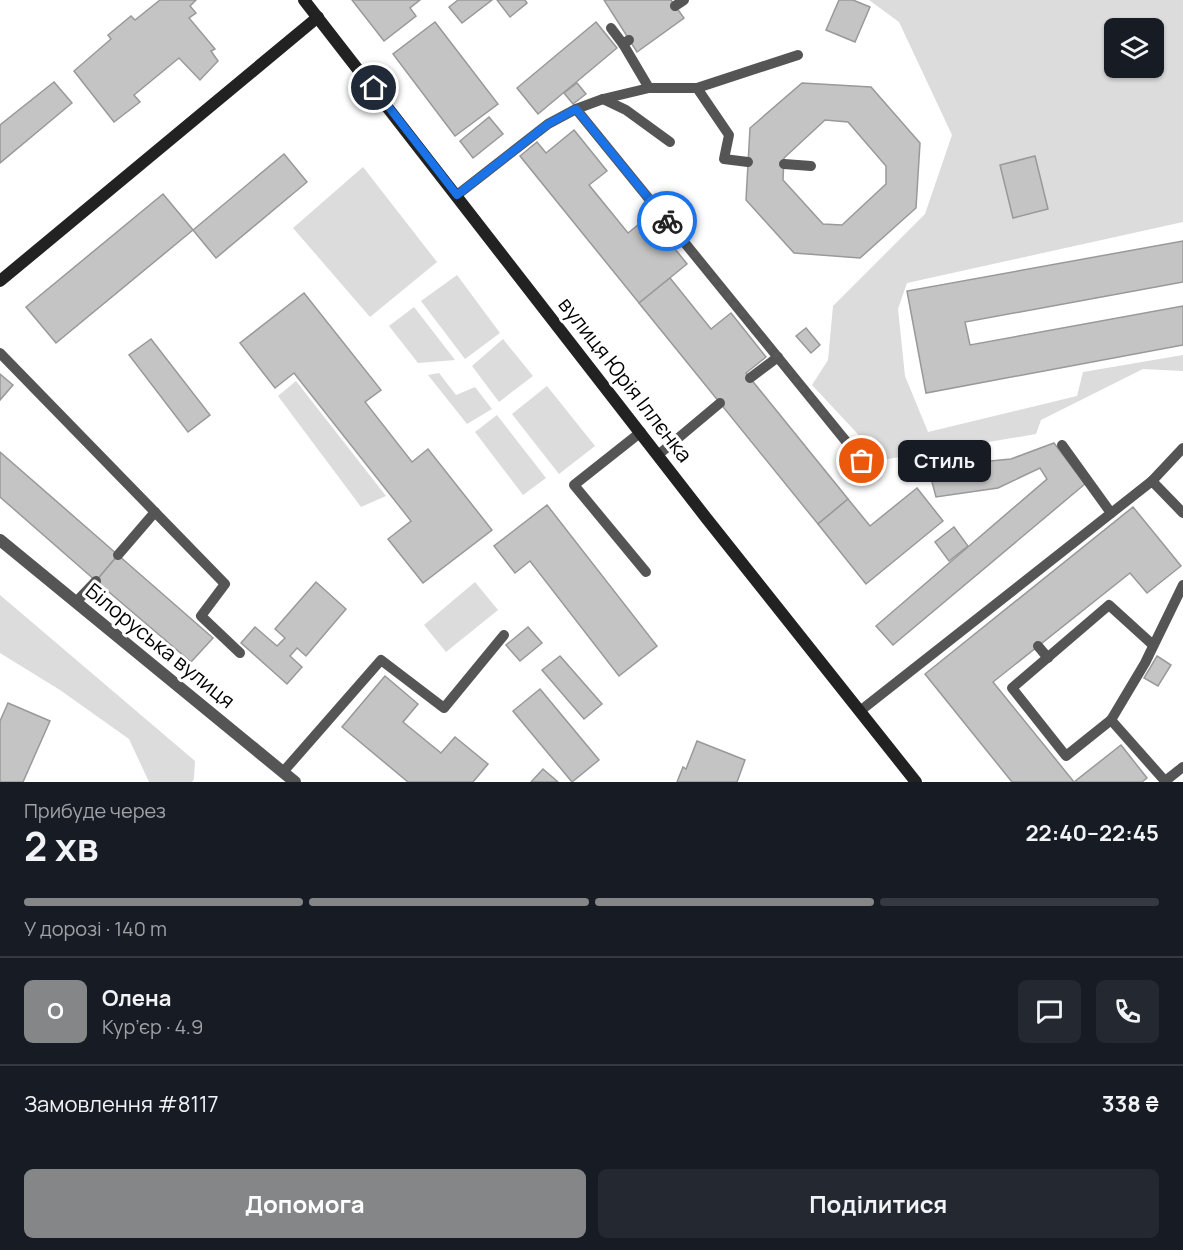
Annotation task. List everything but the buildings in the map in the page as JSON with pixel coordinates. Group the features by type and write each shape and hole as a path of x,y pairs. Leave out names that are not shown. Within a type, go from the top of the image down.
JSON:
{"main road":[{"name":"вулиця Юрія Іллєнка","path":"304,0 916,782"},
{"path":"0,281 318,17"}],"street":[{"name":"Білоруська вулиця","path":"0,540 295,782"}],"lane":[{"path":"611,28 626,42 649,88"},
{"path":"457,195 548,124 576,109 603,99 649,88 697,88 798,55"},
{"path":"697,88 729,135 724,159 748,162"},
{"path":"603,99 626,110 670,142"},
{"path":"576,109 862,461"},
{"path":"784,164 812,166"},
{"path":"0,353 225,584 201,616 240,653"},
{"path":"750,378 778,357"},
{"path":"658,455 720,403"},
{"path":"641,432 574,485 646,573"},
{"path":"1062,445 1112,513"},
{"path":"860,711 1004,604 1152,481 1183,448"},
{"path":"1152,481 1183,513"},
{"path":"118,555 155,512"},
{"path":"76,602 96,581"},
{"path":"1153,645 1109,605 1012,688 1066,756 1111,720 1153,645 1183,585"},
{"path":"283,772 381,660 444,708 504,635"},
{"path":"1038,646 1048,658"},
{"path":"1111,720 1165,781 1183,767"}],"shaded area":[{"path":"869,0 1183,0 1183,222 907,283 898,309 905,376 928,432 1077,396 1083,372 1183,355 1183,371 1143,369 1041,420 1036,434 882,460 812,385 828,360 833,306 925,214 952,135 899,22"},
{"path":"363,167 437,262 370,317 293,228"},
{"path":"457,275 500,333 465,359 421,301"},
{"path":"414,307 455,360 418,363 389,326"},
{"path":"503,339 533,376 499,402 472,366"},
{"path":"439,373 456,395 475,387 492,409 467,424 428,375"},
{"path":"296,381 386,496 361,507 278,396"},
{"path":"547,386 595,446 559,474 512,414"},
{"path":"497,415 546,478 523,495 475,432"},
{"path":"475,582 498,610 446,652 424,625"},
{"path":"0,595 195,761 192,782 149,782 129,739 60,690 0,653"}],"way so far":[{"path":"667,221 862,461"}],"place":[{"name":"Стиль","path":"862,461"}],"route":[{"path":"374,88 457,195 548,124 576,109 667,221"}]}
